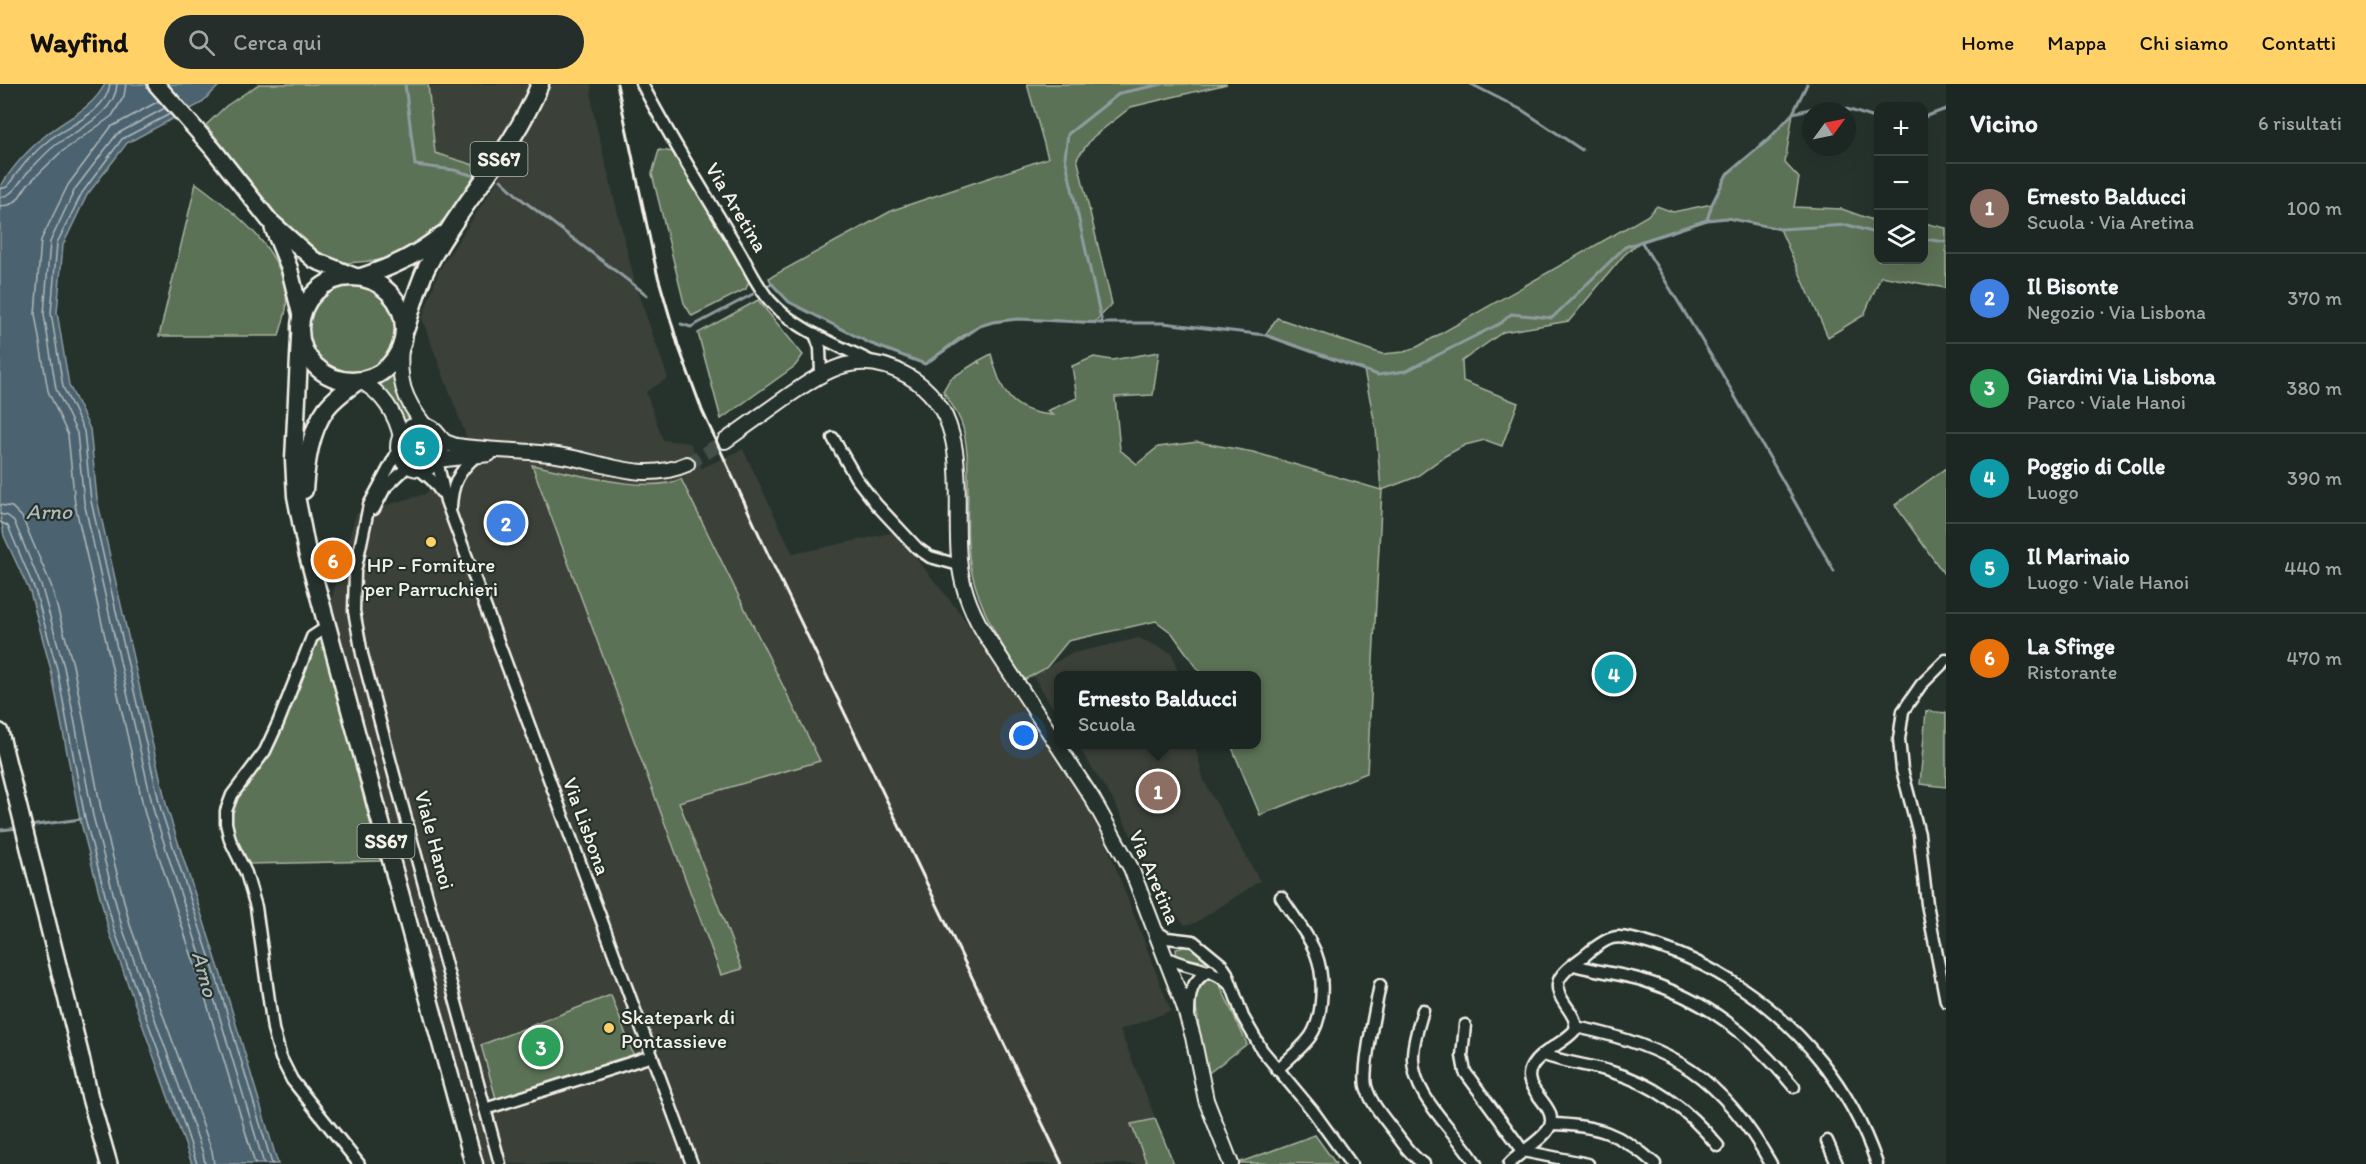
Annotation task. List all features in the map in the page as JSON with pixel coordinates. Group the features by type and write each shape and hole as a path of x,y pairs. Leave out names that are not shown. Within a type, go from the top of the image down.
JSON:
{"main road":[{"path":"156,84 213,149 269,220 314,260 376,282 389,291 404,319 403,340 395,359 386,369 374,377 359,381 342,380 326,375 314,365 304,352 300,337 301,316 289,267 269,220"},
{"name":"SS67","path":"403,340 414,299 427,268 449,229 513,140 540,84"},
{"name":"SS67","path":"357,276 395,266 422,252 449,229"},
{"path":"301,316 306,303 326,282 339,277 357,276"},
{"name":"SS67","path":"300,337 294,460 296,496 307,552 474,1164"},
{"name":"SS67","path":"301,517 305,473 312,439 320,420 338,396 359,381"},
{"path":"0,732 90,1098 109,1164"}],"street":[{"name":"Via Aretina","path":"642,84 699,187 770,302 786,316 815,334 873,363 901,372 918,382 938,403 948,422 956,452 959,566 966,596 978,622 1054,740"},
{"path":"815,334 820,348 821,374"},
{"path":"403,340 399,369 403,392 425,426 435,431 445,442 456,447 559,455 629,472 656,472 687,464"},
{"path":"834,343 839,353 840,365"},
{"name":"Via Aretina","path":"725,441 821,374 840,365 858,362 873,363"},
{"path":"359,381 371,386 392,412 400,443 400,455 414,467"},
{"path":"400,443 411,427 425,426"},
{"path":"439,436 442,447 437,460 475,457 504,451"},
{"path":"833,438 856,478 917,548 930,557 959,566"},
{"name":"Viale Hanoi","path":"400,443 389,469 371,499 355,572 354,611 362,654 500,1164"},
{"path":"451,513 452,489 455,480 475,457"},
{"name":"Viale Hanoi","path":"365,525 385,488 414,467 426,468 437,460"},
{"name":"Via Lisbona","path":"437,460 446,501 692,1164"},
{"name":"Via Lisbona","path":"414,467 432,480 446,501"},
{"path":"327,627 312,637 279,723 265,751 232,795 226,811 226,823 230,840 246,873 256,907 273,1029 281,1058 292,1080 359,1164"},
{"path":"1946,660 1921,685 1903,711 1899,739 1902,770 1919,834 1927,904 1946,1001"},
{"name":"Via Aretina","path":"1060,749 1109,825 1131,868 1189,1023 1208,1107 1231,1164"},
{"path":"1277,1070 1308,1040 1314,1030 1320,1009 1323,978 1321,963 1313,947 1281,897"},
{"path":"1156,931 1171,939 1187,939 1199,944 1223,967 1253,1035 1277,1070 1317,1116 1351,1164"},
{"path":"1509,1164 1546,1132 1551,1124 1550,1114 1533,1089 1529,1077 1533,1065 1572,1034 1576,1028 1575,1021 1558,989 1560,979 1579,961 1609,939 1627,938 1681,955 1741,987 1788,1026 1828,1071 1854,1113 1877,1164"},
{"path":"1171,939 1165,945 1166,957 1179,964 1210,970 1220,975 1230,985"},
{"path":"1579,961 1644,981 1705,1007 1735,1027 1757,1046 1794,1087"},
{"path":"1189,1023 1192,987 1199,977 1210,970"},
{"path":"1380,984 1366,1070 1366,1087 1394,1131 1413,1155 1424,1164"},
{"path":"1423,1010 1413,1052 1415,1076 1425,1097 1476,1164"},
{"path":"1465,1026 1462,1056 1465,1072 1523,1151 1588,1164"},
{"path":"1576,1028 1627,1038 1678,1062 1721,1094 1753,1135 1770,1162"},
{"path":"1544,1055 1611,1071 1657,1092 1694,1119 1718,1146"},
{"path":"485,1109 652,1056"},
{"path":"1551,1124 1595,1128 1626,1142 1655,1164"},
{"path":"1827,1141 1837,1164"}],"shaded area":[{"path":"428,84 591,84 593,112 636,287 668,378 646,392 663,440 690,443 702,468 743,449 793,554 895,532 961,614 1100,827 1171,1011 1120,1030 1174,1164 483,1164 330,604 356,514 425,494 455,468 466,436 422,319 439,270 502,174 435,154"},
{"path":"1139,638 1172,653 1178,671 1054,671 1054,709 1033,676 1069,654"},
{"path":"1080,749 1196,749 1204,781 1260,881 1195,923 1185,925 1164,900 1113,800"}],"green space":[{"path":"259,84 428,84 435,153 480,167 445,218 421,245 383,260 347,263 310,250 282,221 206,125 226,106"},
{"path":"1027,84 1227,84 1131,107 1093,137 1077,158 1112,304 1094,323 1029,319 992,322 965,334 925,364 869,343 789,302 772,284 769,278 893,210 1048,158"},
{"path":"1793,113 1785,163 1799,178 1794,207 1842,209 1874,221 1874,264 1928,264 1928,224 1946,228 1946,288 1881,276 1864,315 1828,337 1780,229 1727,218 1707,220 1641,241 1624,255 1569,321 1503,332 1462,361 1463,381 1518,403 1502,446 1485,440 1465,445 1416,477 1382,490 1367,773 1260,815 1233,749 1261,749 1261,671 1199,671 1172,633 1156,621 1068,641 1046,668 1024,680 999,641 980,599 971,569 968,534 968,463 960,418 943,391 950,379 977,362 980,364 978,361 991,354 1004,390 1017,405 1027,410 1053,415 1047,411 1077,398 1072,366 1094,357 1112,360 1159,352 1153,395 1115,397 1120,450 1137,464 1158,447 1198,442 1253,452 1381,490 1376,429 1364,370 1265,335 1277,318 1382,354 1404,352 1419,346 1647,216 1657,206 1673,212 1712,204 1727,174 1769,139"},
{"path":"659,150 674,152 749,281 746,289 692,316 684,303 652,174"},
{"path":"196,183 227,207 258,236 280,270 285,289 286,309 279,336 159,336"},
{"path":"352,285 369,289 383,298 392,312 396,329 392,346 383,360 369,369 352,373 335,369 321,360 312,346 308,329 312,312 321,298 335,289"},
{"path":"758,300 803,355 795,366 721,419 698,333"},
{"path":"396,374 414,419 403,424 377,387"},
{"path":"420,433 430,437 434,447 430,457 420,461 410,457 406,447 410,437"},
{"path":"532,465 608,481 649,485 681,479 820,761 679,802 742,969 721,975"},
{"path":"1946,468 1946,577 1895,505"},
{"path":"322,637 380,861 250,864 238,849 232,833 233,807 314,641"},
{"path":"1926,711 1946,713 1946,787 1920,784"},
{"path":"1187,946 1194,948 1209,962 1177,958 1176,949"},
{"path":"1207,978 1214,978 1219,983 1247,1044 1206,1075 1194,993 1197,986"},
{"path":"611,995 635,1059 626,1062 622,1058 606,1063 601,1070 497,1102 481,1045"},
{"path":"1155,1119 1174,1164 1147,1164 1131,1124"},
{"path":"1315,1135 1336,1164 1238,1163"}],"water":[{"name":"Arno","path":"105,84 221,84 200,104 127,143 87,195 63,245 57,312 69,385 90,429 97,499 167,808 223,981 278,1164 192,1164 109,931 80,819 51,670 30,592 4,536 0,514 0,188 15,166 33,147 86,107 100,93"}],"waterway":[{"path":"405,84 415,165 454,170 478,177"},
{"path":"1102,323 1065,157 1068,134 1120,93 1163,84"},
{"path":"1471,84 1522,110 1582,150"},
{"path":"1707,220 1727,174 1769,139 1793,113 1807,84"},
{"path":"1793,113 1831,104 1874,118"},
{"path":"1928,116 1946,109"},
{"path":"501,180 520,198 647,295"},
{"path":"769,285 772,284 789,302 869,343 925,364 980,326 1018,319 1163,323 1265,335 1378,375 1406,371 1501,323 1511,314 1552,318 1625,247 1707,220 1727,218 1780,229 1848,225 1874,233"},
{"path":"1928,240 1946,242"},
{"path":"1641,241 1721,372 1834,571"},
{"path":"681,324 691,327 753,294"},
{"path":"29,826 81,819"},
{"path":"0,830 19,828"}],"tunnel":[{"path":"687,464 725,441"}],"railway":[{"path":"617,84 657,273 678,345 702,410 768,554 1062,1164"}],"place":[{"name":"Il Marinaio","path":"420,447"},
{"name":"Il Bisonte","path":"506,523"},
{"name":"HP - Forniture per Parruchieri","path":"431,542"},
{"name":"La Sfinge","path":"333,560"},
{"name":"Poggio di Colle","path":"1614,674"},
{"name":"Ernesto Balducci","path":"1158,791"},
{"name":"Skatepark di Pontassieve","path":"609,1028"},
{"name":"Giardini Via Lisbona","path":"541,1047"}]}
